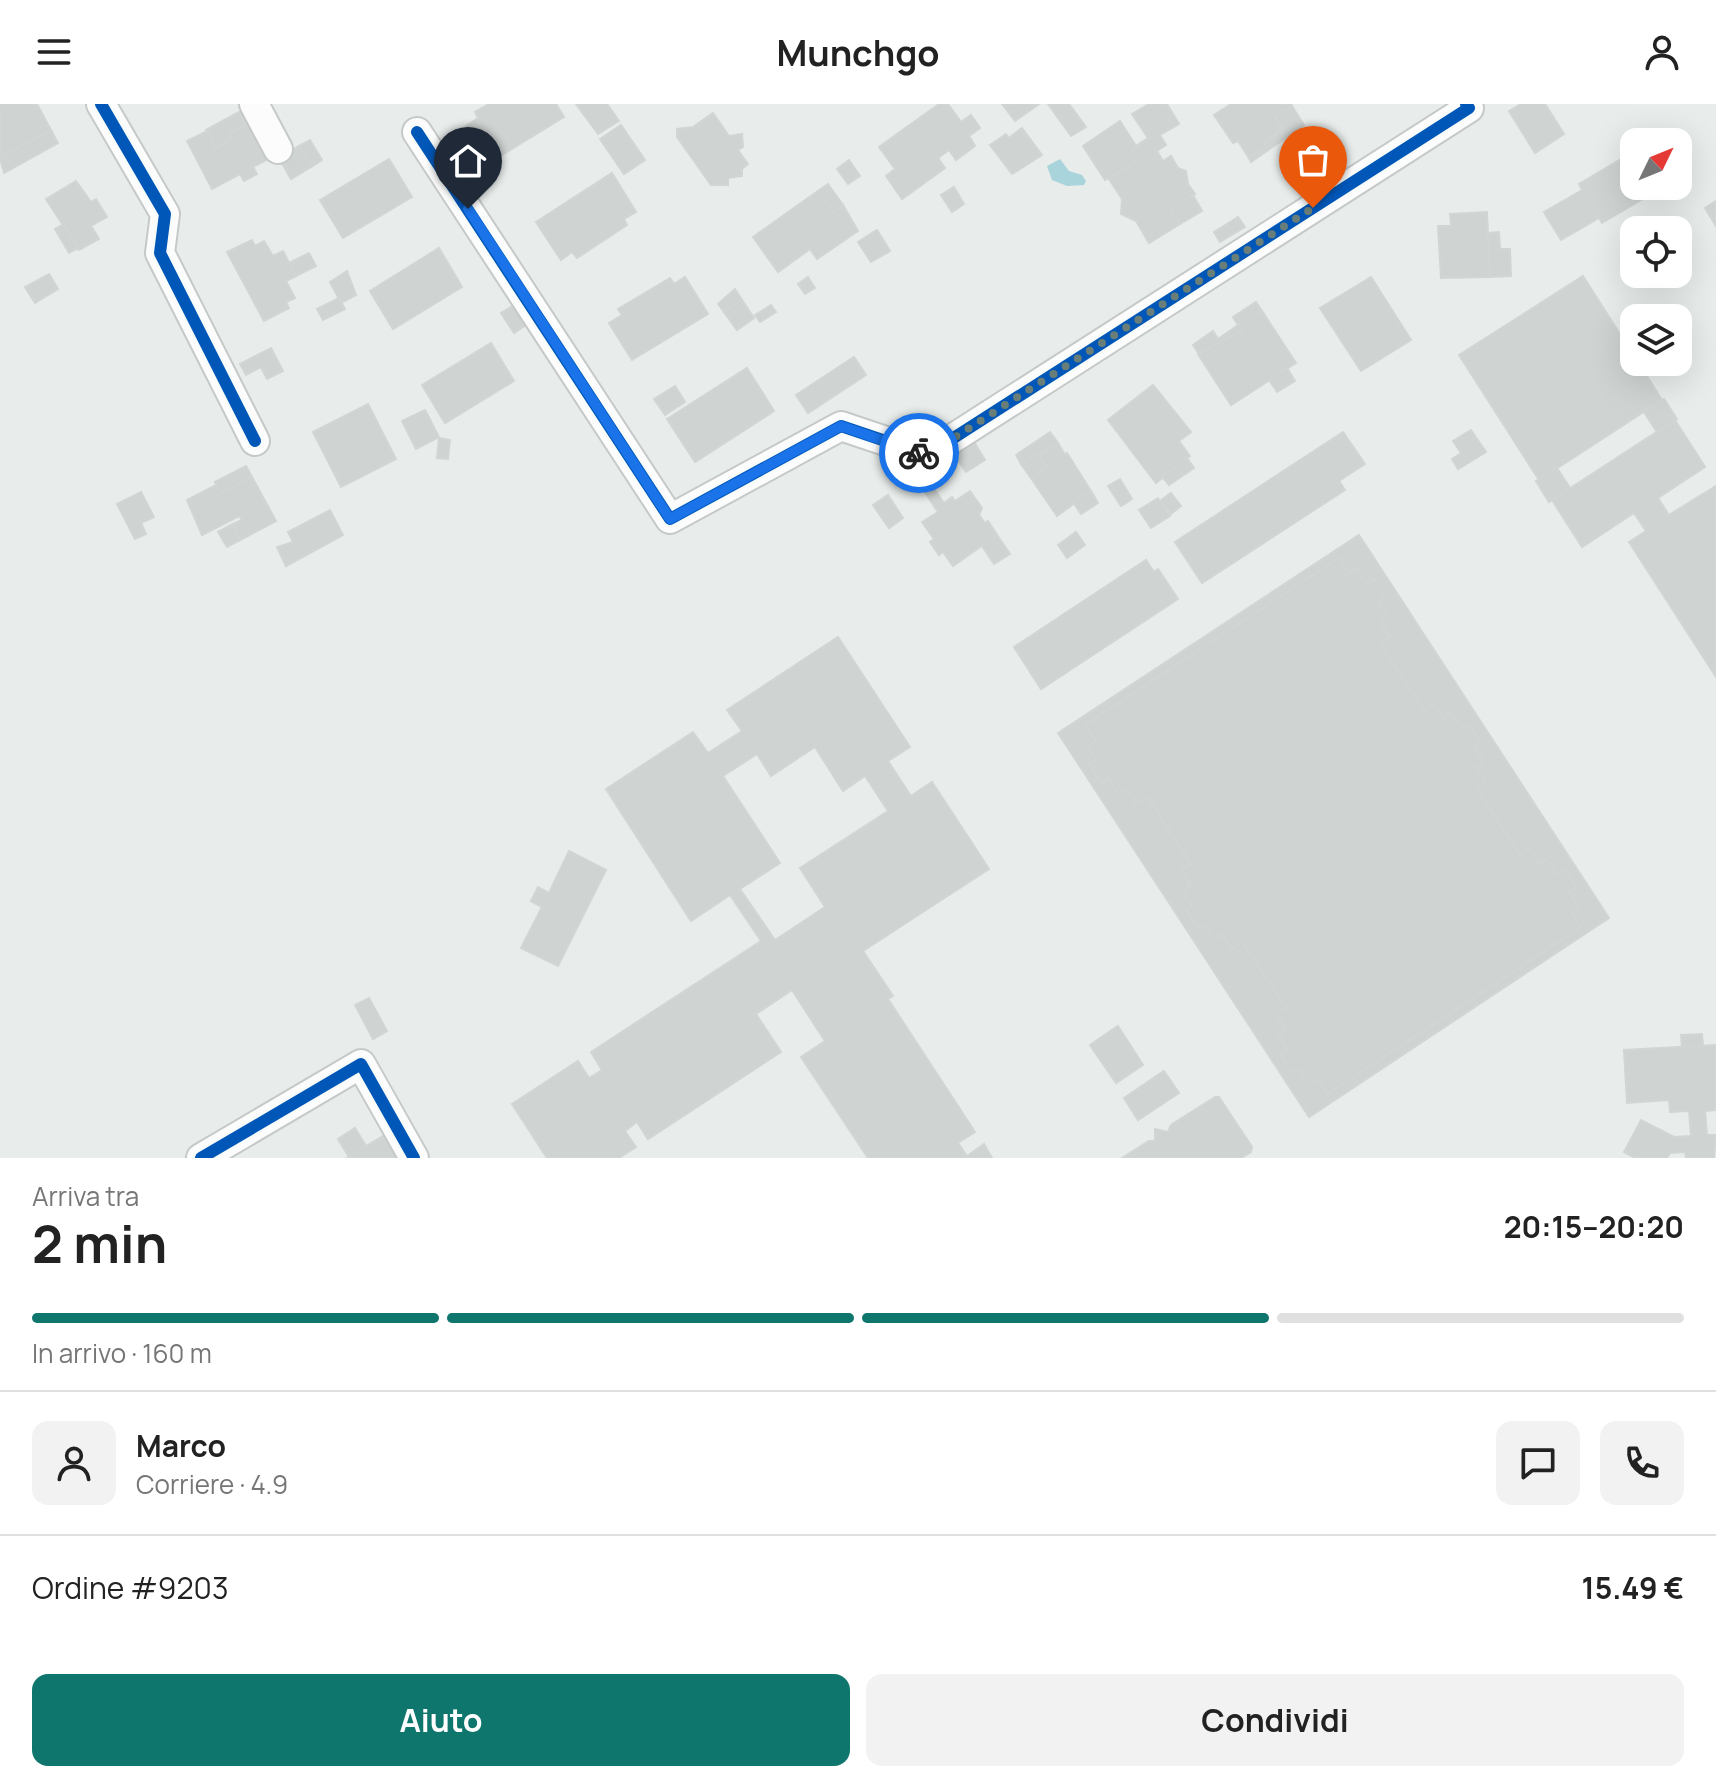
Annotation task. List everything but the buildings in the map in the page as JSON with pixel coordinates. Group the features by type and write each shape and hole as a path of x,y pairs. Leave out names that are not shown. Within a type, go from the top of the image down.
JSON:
{"street":[{"path":"101,104 165,214 160,253 255,441"},
{"path":"254,104 278,149"},
{"path":"417,132 670,519 841,426 927,455 1469,108 1466,104"},
{"path":"201,1158 361,1064 414,1158"}],"water":[{"path":"1060,159 1069,171 1082,175 1086,181 1084,185 1067,186 1052,180 1047,166"}],"cycle path":[{"path":"101,104 165,214 160,253 255,441"},
{"path":"417,132 670,519 841,426 927,455 1469,108 1466,104"},
{"path":"201,1158 361,1064 414,1158"}],"way so far":[{"path":"919,453 927,455 1313,208"}],"route":[{"path":"468,209 670,519 841,426 919,453"}]}
